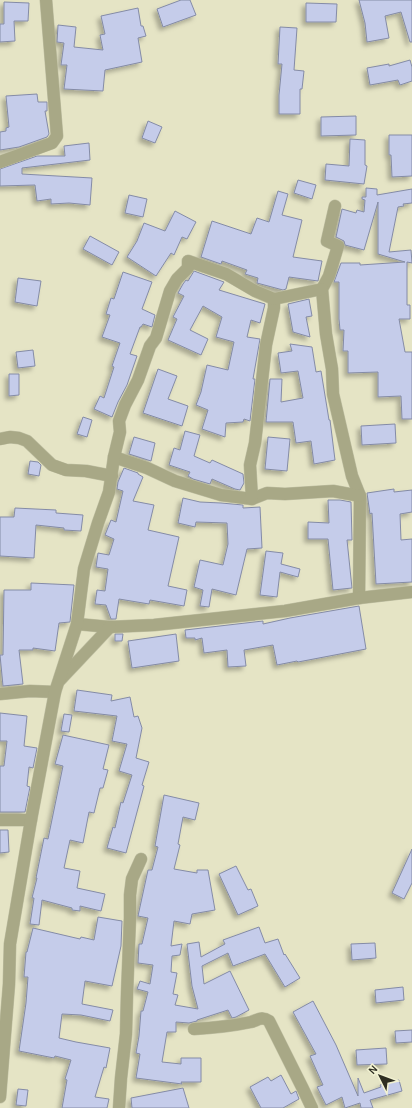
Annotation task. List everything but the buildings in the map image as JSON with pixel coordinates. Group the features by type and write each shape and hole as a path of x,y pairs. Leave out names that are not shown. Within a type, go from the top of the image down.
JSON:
{"street":[{"path":"0,162 52,143 57,136 46,0"},
{"path":"335,206 327,241 338,246 329,276 322,289 334,394 352,476 360,496 359,598"},
{"path":"0,1097 5,945 57,687 77,624 84,569 98,523 110,492 114,457 120,432 119,421 138,380 150,346 156,338 170,291 177,279 188,268 188,260 226,274 255,291 274,299 322,289"},
{"path":"252,499 250,465 255,443 266,345 274,308 274,299"},
{"path":"0,439 20,438 27,441 52,465 66,470 86,471 112,476"},
{"path":"114,457 147,468 175,481 221,495 252,499 267,493 285,494 333,490 360,496"},
{"path":"77,624 110,627 154,624 285,611 359,598 412,592"},
{"path":"0,694 57,687 110,627"},
{"path":"0,820 31,820"},
{"path":"119,1108 126,1034 130,895 132,879 141,859"},
{"path":"194,1029 226,1026 260,1018 269,1021 304,1089 312,1108"}]}
